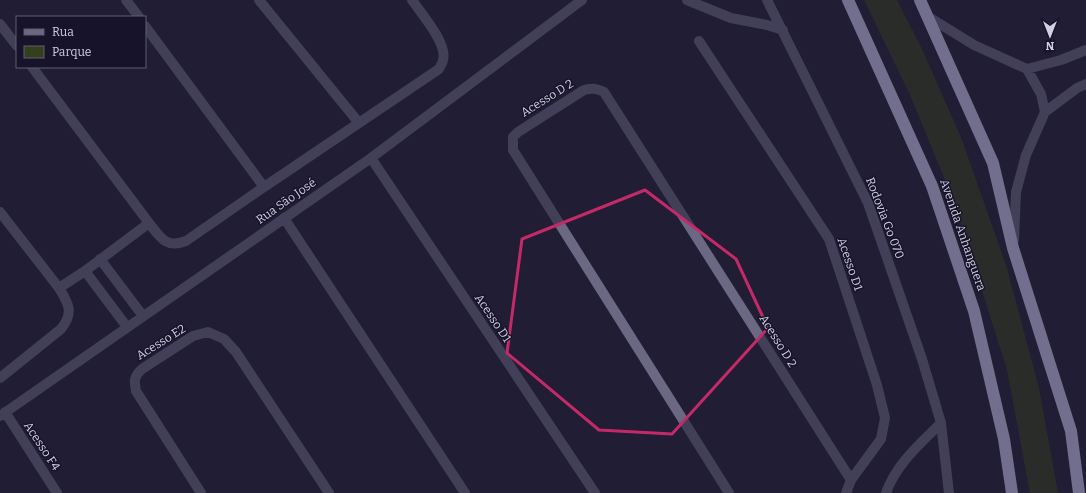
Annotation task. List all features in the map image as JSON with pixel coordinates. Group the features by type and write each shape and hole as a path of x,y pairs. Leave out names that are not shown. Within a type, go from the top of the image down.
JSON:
{"highway":[{"name":"Avenida Anhanguera","path":"848,0 932,186 974,311 1004,438 1012,493"},
{"path":"920,0 993,163 1013,248 1071,431 1079,493"}],"street":[{"path":"126,0 138,16"},
{"path":"259,0 359,123"},
{"path":"33,68 161,240 178,244 186,241 439,69 444,60 442,47 438,36 412,0"},
{"name":"Rua São José","path":"3,414 371,158 582,0"},
{"path":"686,0 731,18 767,25 783,30"},
{"name":"Rodovia Go 070","path":"767,0 868,203 922,359 942,423 949,493"},
{"path":"927,16 974,45 1027,69 1041,94 1045,112"},
{"path":"0,24 16,45"},
{"path":"146,27 264,187"},
{"name":"Acesso D1","path":"699,42 829,240 877,385 885,418 881,439 851,480 846,493"},
{"path":"1027,69 1061,60 1086,50"},
{"path":"1013,248 1016,192 1026,155 1045,112 1077,88 1086,84"},
{"name":"Acesso D 2","path":"729,493 513,150 513,137 518,132 584,90 591,88 604,92 851,480"},
{"name":"Acesso D1","path":"371,158 595,493"},
{"path":"0,212 59,288 66,299 69,309 68,320 60,329 0,378"},
{"path":"284,218 465,493"},
{"path":"59,288 85,271 149,223"},
{"path":"100,259 143,316"},
{"path":"85,271 127,327"},
{"name":"Acesso E2","path":"201,493 136,391 134,382 136,374 142,369 193,336 208,332 224,339 236,352 329,493"},
{"name":"Acesso F4","path":"3,414 58,493"},
{"path":"886,493 891,480 912,451 942,423"}],"highlighted area":[{"path":"645,190 736,259 768,328 672,434 599,430 507,353 522,239"}],"green space":[{"path":"864,0 897,0 923,51 962,140 1006,265 1039,388 1058,493 1030,493 1007,370 954,202 910,95"}]}
